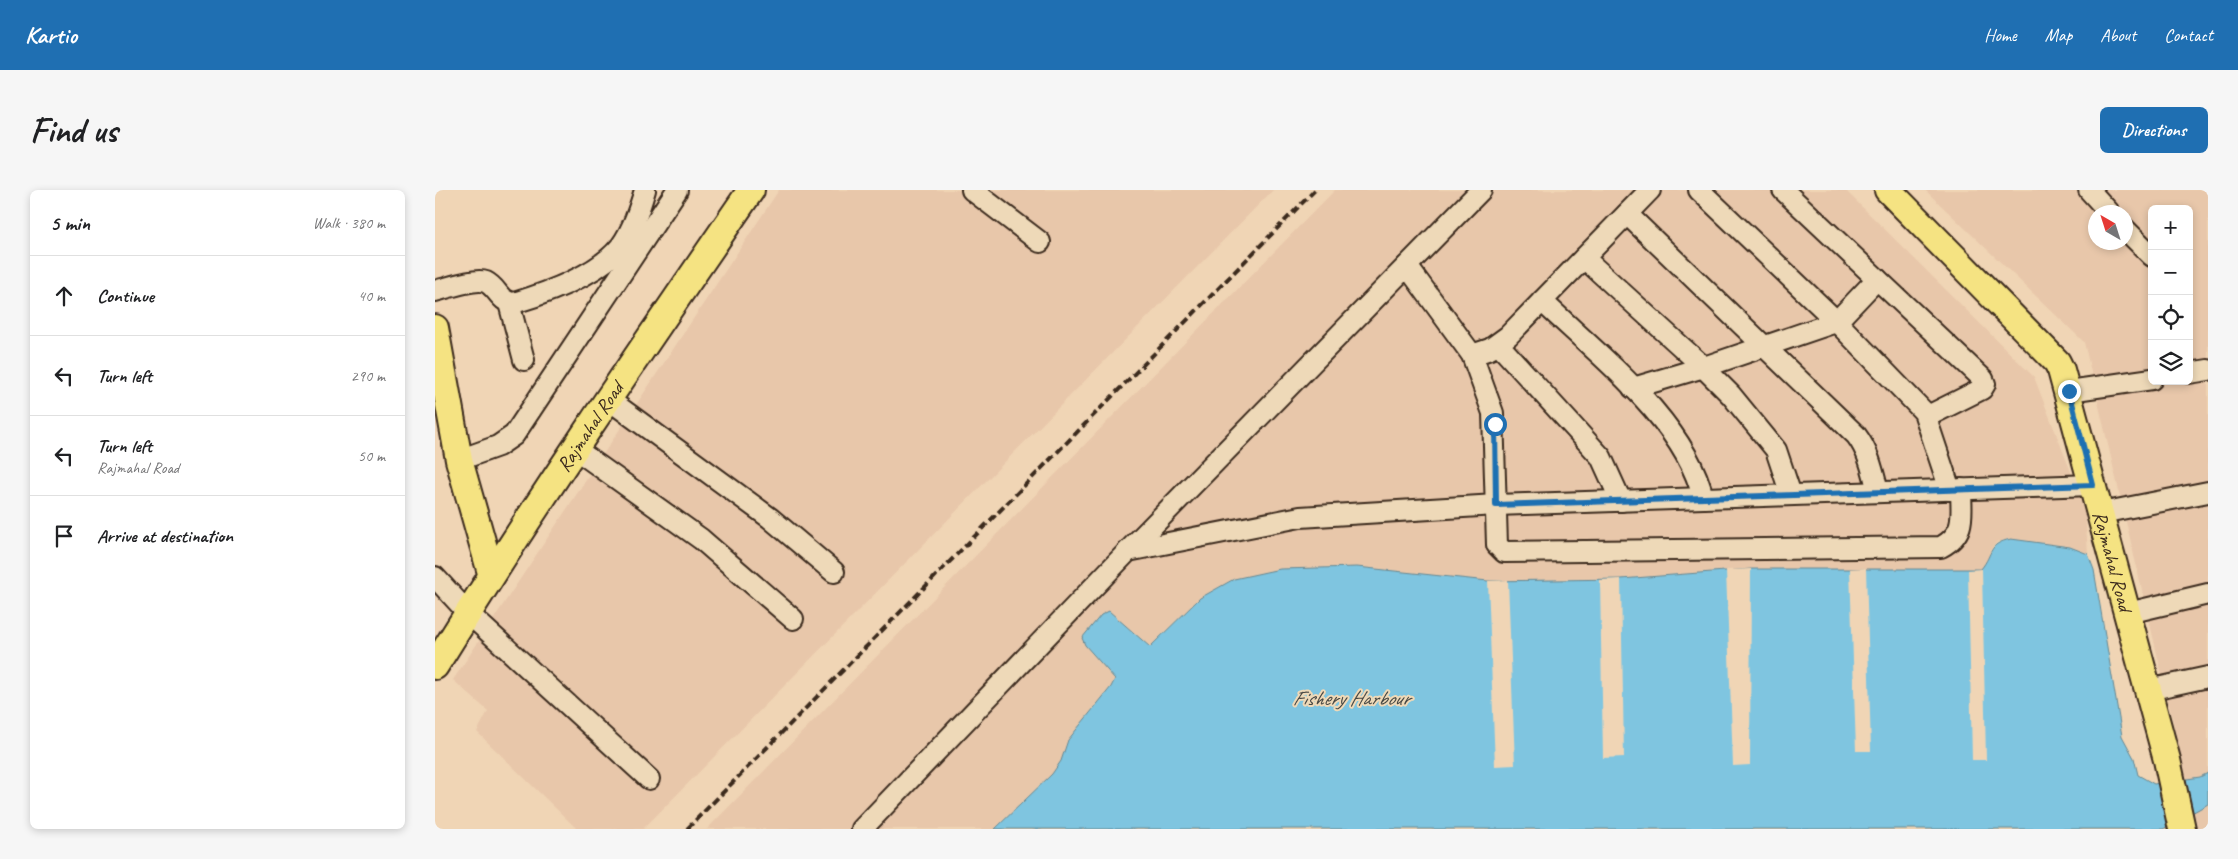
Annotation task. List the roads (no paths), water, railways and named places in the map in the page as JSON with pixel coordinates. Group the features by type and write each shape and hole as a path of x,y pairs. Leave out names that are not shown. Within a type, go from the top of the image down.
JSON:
{"main road":[{"name":"Rajmahal Road","path":"435,666 491,573 607,399 751,190"},
{"name":"Rajmahal Road","path":"1888,190 2057,362 2069,391 2149,690 2182,829"},
{"path":"435,328 459,460 491,573"}],"street":[{"path":"509,303 524,300 578,277 612,256 632,228 645,190"},
{"path":"459,460 498,446 515,435 677,190"},
{"path":"972,190 1040,242"},
{"path":"862,829 1095,585 1481,190"},
{"path":"1472,355 1499,344 1650,190"},
{"path":"1407,266 1472,355 1494,419 1497,545 1504,552 1941,547 1955,537 1961,527 1955,489 1927,416 1836,321 1699,190"},
{"path":"1783,190 1983,379 1985,384 1982,389 1927,416"},
{"path":"2089,190 2103,205"},
{"path":"1627,214 1847,426 1863,445 1878,492"},
{"path":"2133,237 2148,252"},
{"path":"1584,258 1704,367 1769,439 1782,462 1791,495"},
{"path":"1633,388 1704,367 1836,321 1877,279"},
{"path":"435,291 477,281 485,282 509,303 524,360"},
{"path":"1542,301 1633,388 1657,414 1685,451 1699,478 1703,498"},
{"path":"1499,344 1601,457 1621,501"},
{"path":"2193,372 2208,370"},
{"path":"2069,391 2148,378"},
{"path":"607,399 763,513 834,572"},
{"path":"574,448 701,539 793,619"},
{"path":"1128,551 1301,517 1496,505 2093,485"},
{"path":"2101,513 2208,492"},
{"path":"435,577 468,613 649,779"},
{"path":"2128,613 2208,594"},
{"path":"2149,690 2208,677"}],"water":[{"name":"Fishery Harbour","path":"2011,539 2070,547 2088,554 2094,570 2122,736 2134,758 2138,775 2154,784 2200,777 2208,773 2208,804 2163,829 995,829 1052,774 1061,761 1068,740 1111,687 1115,679 1085,645 1082,638 1101,615 1109,611 1150,647 1200,598 1234,579 1280,569 1357,567 1488,581 1621,579 1751,569 1981,569 1994,546"}],"railway":[{"path":"687,829 1315,190"}]}
